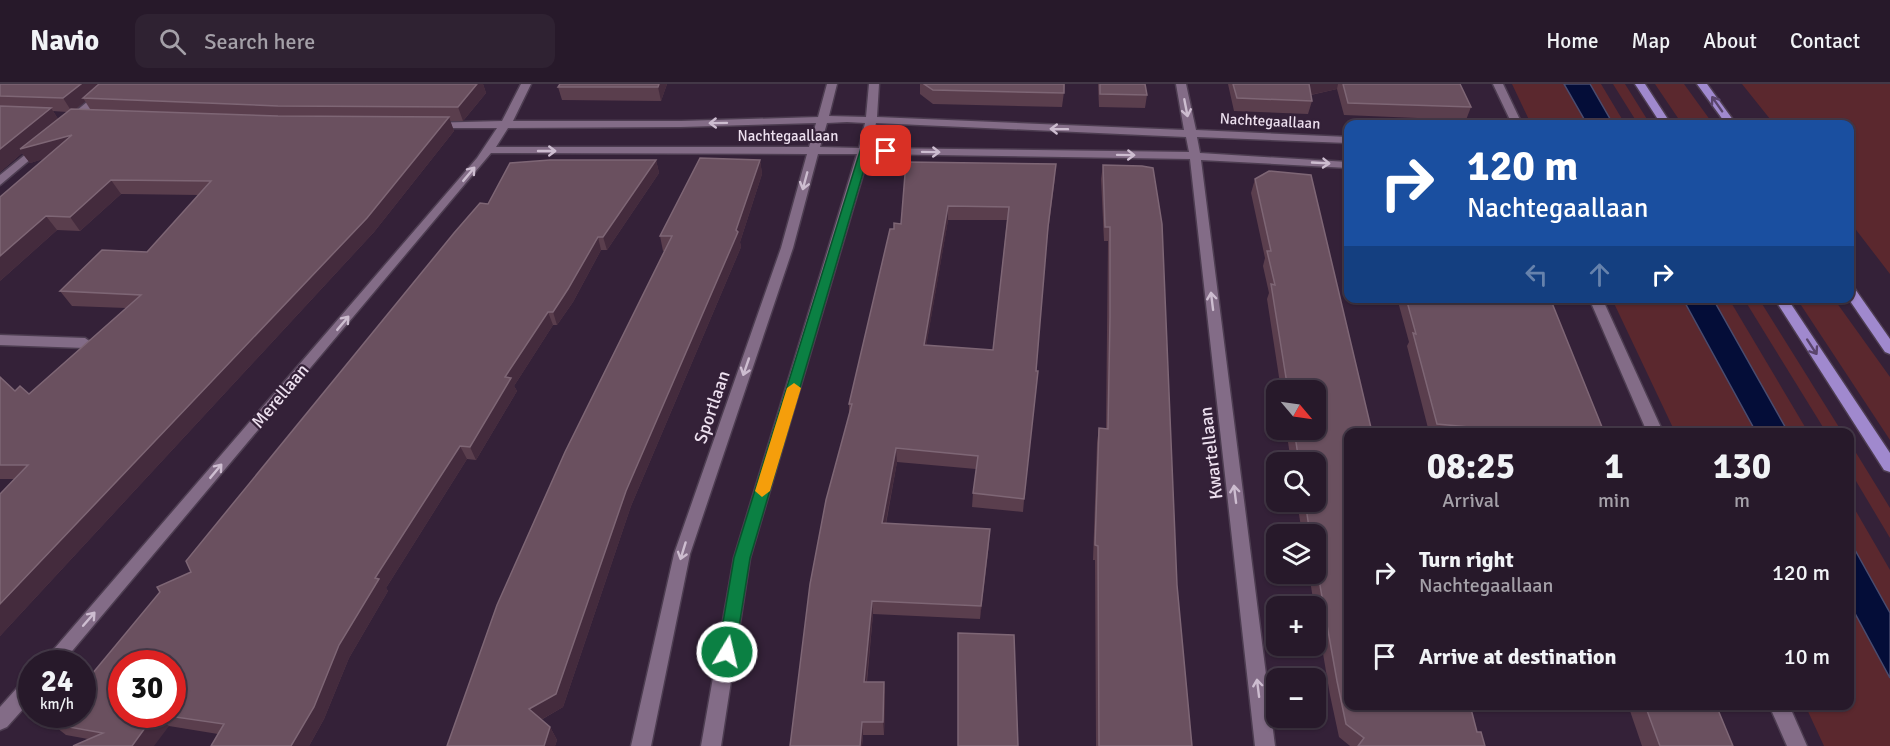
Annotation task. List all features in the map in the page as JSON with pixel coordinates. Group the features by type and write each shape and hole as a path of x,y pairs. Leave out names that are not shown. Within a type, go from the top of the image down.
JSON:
{"main road":[{"path":"1640,84 1663,120"},
{"path":"1702,84 1728,120"},
{"path":"1854,298 1890,349"},
{"path":"1783,303 1890,466"}],"street":[{"path":"0,181 63,124 115,84"},
{"name":"Merellaan","path":"62,650 489,150 526,84"},
{"name":"Sportlaan","path":"641,746 682,554 787,248 832,84"},
{"path":"711,746 742,558 864,151 871,121 874,84"},
{"path":"1181,84 1195,156"},
{"path":"1498,84 1515,120"},
{"name":"Nachtegaallaan","path":"419,125 504,126 847,119 1344,140"},
{"path":"63,124 94,120"},
{"name":"Nachtegaallaan","path":"489,150 864,151 1195,156 1344,165"},
{"name":"Kwartellaan","path":"1195,156 1265,746"},
{"path":"1597,303 1653,428"},
{"path":"0,340 85,342"},
{"path":"0,721 18,701"},
{"path":"1781,710 1797,746"}],"shaded area":[{"path":"1512,84 1564,84 1585,120 1529,120"},
{"path":"1564,84 1590,84 1611,120 1585,120"},
{"path":"1590,84 1601,84 1623,120 1611,120"},
{"path":"1613,84 1625,84 1648,120 1636,120"},
{"path":"1655,84 1684,84 1710,120 1679,120"},
{"path":"1742,84 1890,84 1890,274 1854,227 1854,120 1771,120"},
{"path":"1614,303 1685,303 1754,428 1673,428"},
{"path":"1685,303 1715,303 1786,428 1754,428"},
{"path":"1715,303 1731,303 1806,428 1786,428"},
{"path":"1746,303 1761,303 1840,428 1824,428"},
{"path":"1800,303 1837,303 1890,377 1890,440"},
{"path":"1854,450 1890,508 1890,538 1854,478"},
{"path":"1854,508 1890,570 1890,613 1854,548"},
{"path":"1854,548 1890,613 1890,678 1854,611"},
{"path":"1854,611 1890,678 1890,746 1824,746 1807,710 1854,710"}],"building":[{"path":"0,84 81,84 63,98 0,96"},
{"path":"99,84 477,84 458,107 278,106 83,98"},
{"path":"560,84 659,84 658,87 558,87"},
{"path":"924,84 1064,84 1064,93 933,90"},
{"path":"1100,84 1145,84 1147,95 1100,94"},
{"path":"1233,84 1309,84 1312,101 1237,98"},
{"path":"1343,84 1460,84 1471,107 1348,103"},
{"path":"0,106 51,108 0,149"},
{"path":"71,109 278,116 449,117 367,218 0,604 0,494 28,465 0,465 0,377 15,391 20,386 29,394 141,295 60,291 102,250 147,252 211,181 111,180 70,217 46,216 0,256 0,197 72,135 20,149"},
{"path":"700,158 760,160 736,230 738,232 626,491 556,694 529,709 550,727 544,746 447,746 497,605 565,452 672,236 660,236"},
{"path":"550,160 656,160 603,237 598,237 553,312 548,312 505,377 511,378 470,447 460,446 375,578 379,579 339,645 314,707 291,746 211,746 224,724 186,718 186,650 112,650 160,592 157,587 191,572 186,561 454,233 480,203 488,204 510,163"},
{"path":"906,162 1056,164 1048,227 1036,371 1038,371 1024,499 973,493 978,456 896,448 882,523 990,529 981,606 872,601 864,682 884,682 883,722 862,722 860,746 790,746 810,584 826,500 852,404 849,404 890,229 894,229 894,223 901,224","holes":["948,206 1009,207 993,350 924,345"]},
{"path":"1103,165 1153,168 1162,224 1177,585 1192,746 1099,746 1098,546 1095,545 1099,428 1108,429 1110,317 1110,227 1105,227"},
{"path":"1269,171 1311,175 1371,428 1344,428 1344,710 1471,710 1477,732 1481,732 1485,746 1358,746 1364,738 1346,724 1326,619 1326,596 1322,596 1320,584 1326,584 1326,524 1308,524 1307,512 1326,512 1326,452 1297,452 1296,440 1326,440 1326,380 1286,380 1271,284 1275,285 1267,251 1271,251 1255,179"},
{"path":"1407,303 1552,303 1602,428 1480,428 1437,424 1413,333 1416,334"},
{"path":"958,633 1014,635 1018,746 958,746"},
{"path":"108,655 108,728 145,728 132,746 73,746 103,733 75,728 96,728 96,669"},
{"path":"1647,710 1718,710 1733,746 1660,746"}],"slow traffic":[{"path":"762,491 794,388"}],"route":[{"path":"727,652 742,558 861,159 864,151 886,151"}]}
